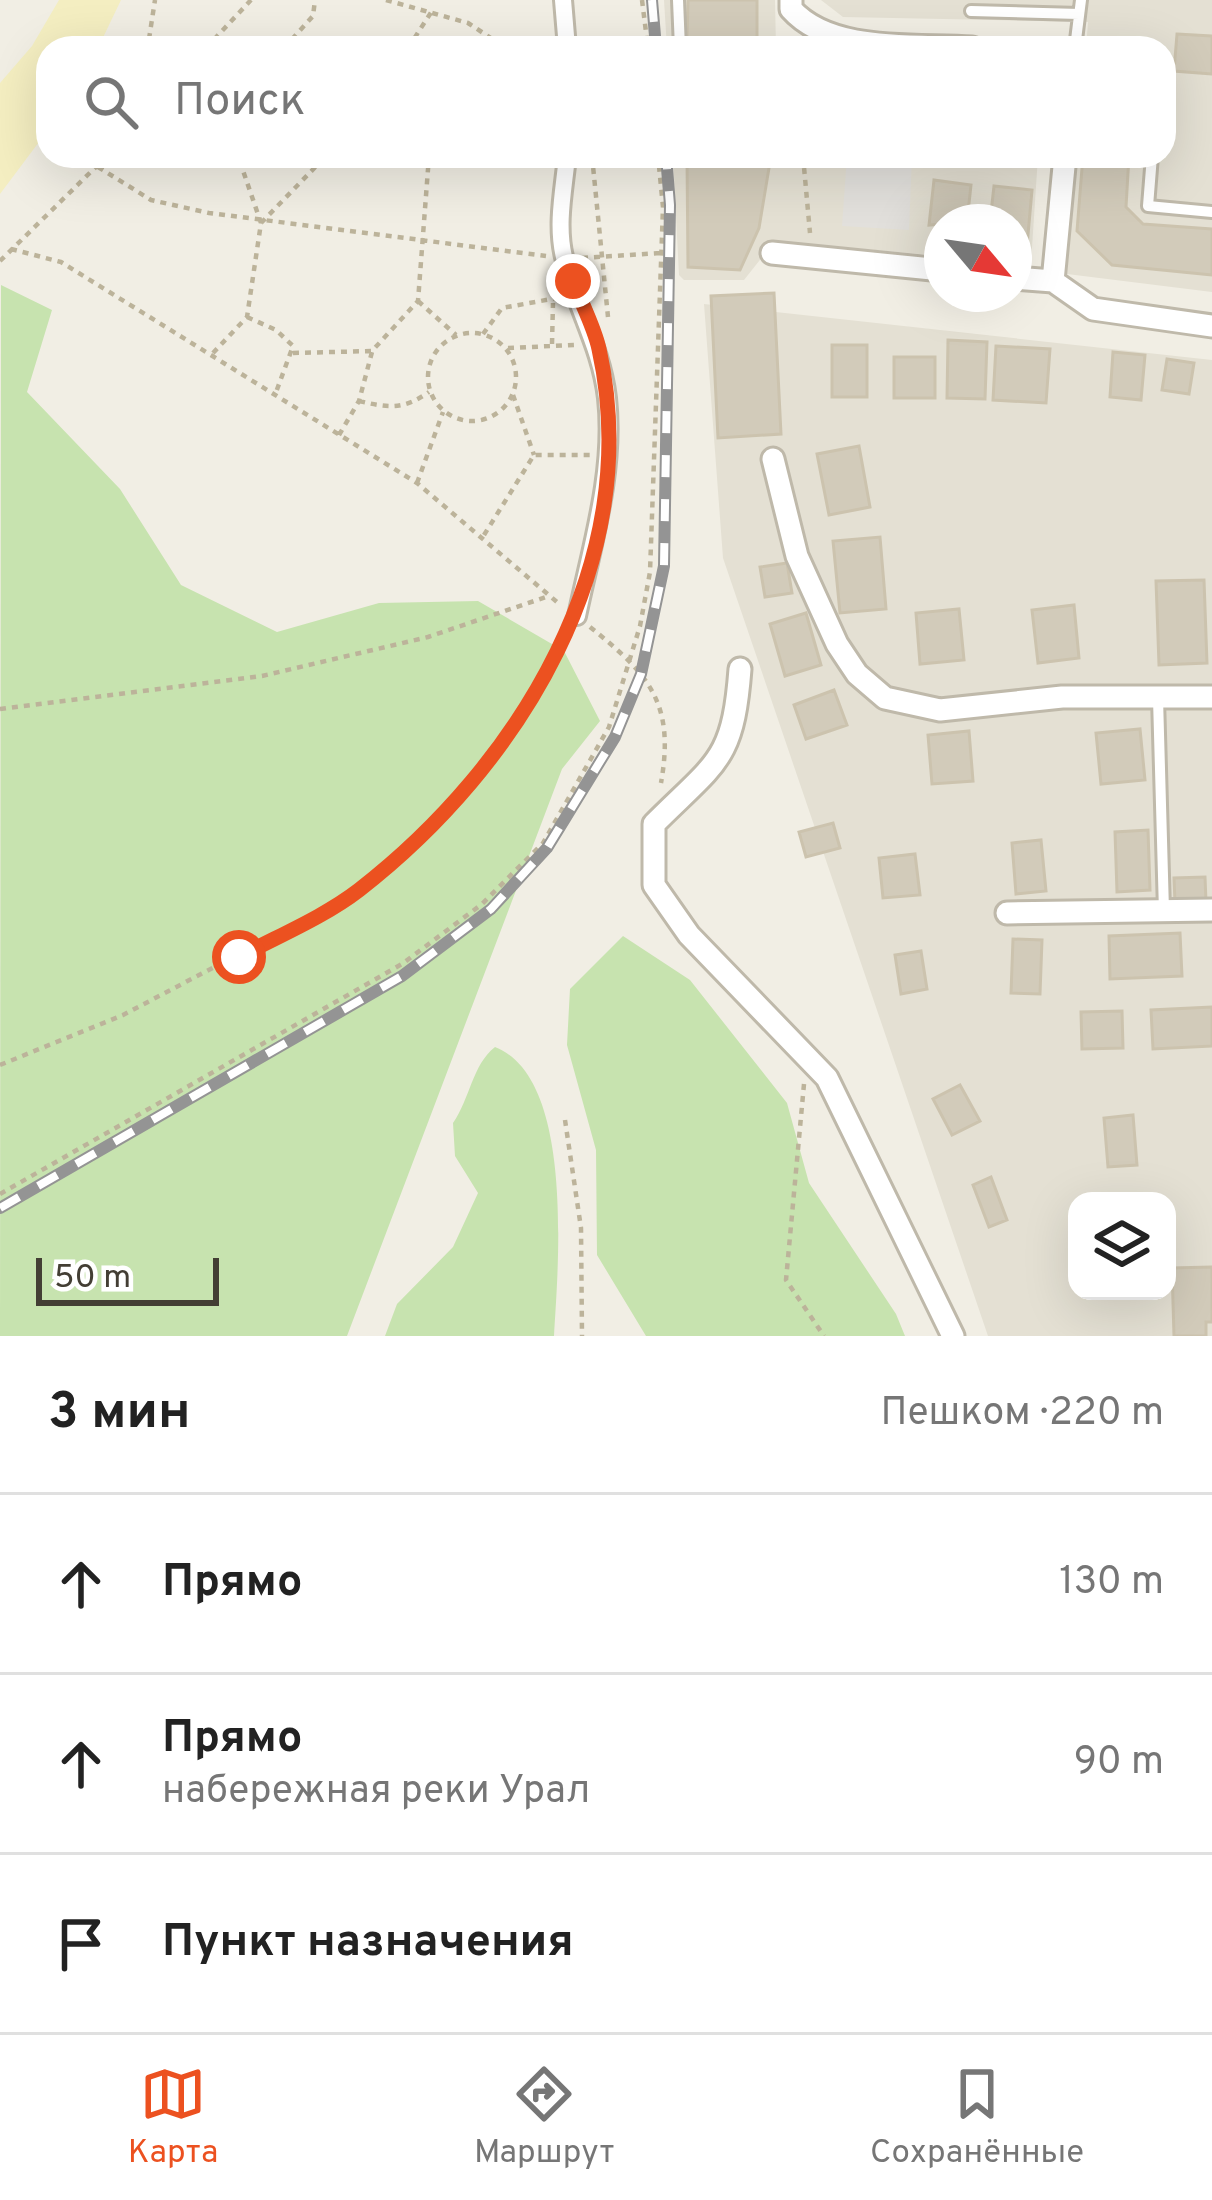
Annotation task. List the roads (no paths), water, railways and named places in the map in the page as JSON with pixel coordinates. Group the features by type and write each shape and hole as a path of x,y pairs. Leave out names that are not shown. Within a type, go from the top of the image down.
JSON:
{"street":[{"path":"563,0 566,36"},
{"path":"791,0 791,9 807,26 838,36"},
{"path":"566,168 560,226 564,259 598,345 607,400 607,455 577,616"},
{"path":"1053,281 1063,168"},
{"path":"772,253 924,268"},
{"path":"1032,279 1053,281 1093,309 1212,326"},
{"path":"772,459 796,556 837,644 857,674 885,698 940,710 1062,698 1212,697"},
{"path":"740,669 735,730 721,757 654,824 653,885 689,935 826,1078 953,1336"},
{"path":"1007,913 1212,910"}],"lane":[{"path":"678,0 680,36"},
{"path":"971,11 1080,7"},
{"path":"1151,168 1148,206 1212,212"},
{"path":"1158,698 1164,912"}],"railway":[{"path":"652,0 655,36"},
{"path":"0,1208 402,976 491,909 547,848 615,737 641,674 664,566 667,168"}]}
